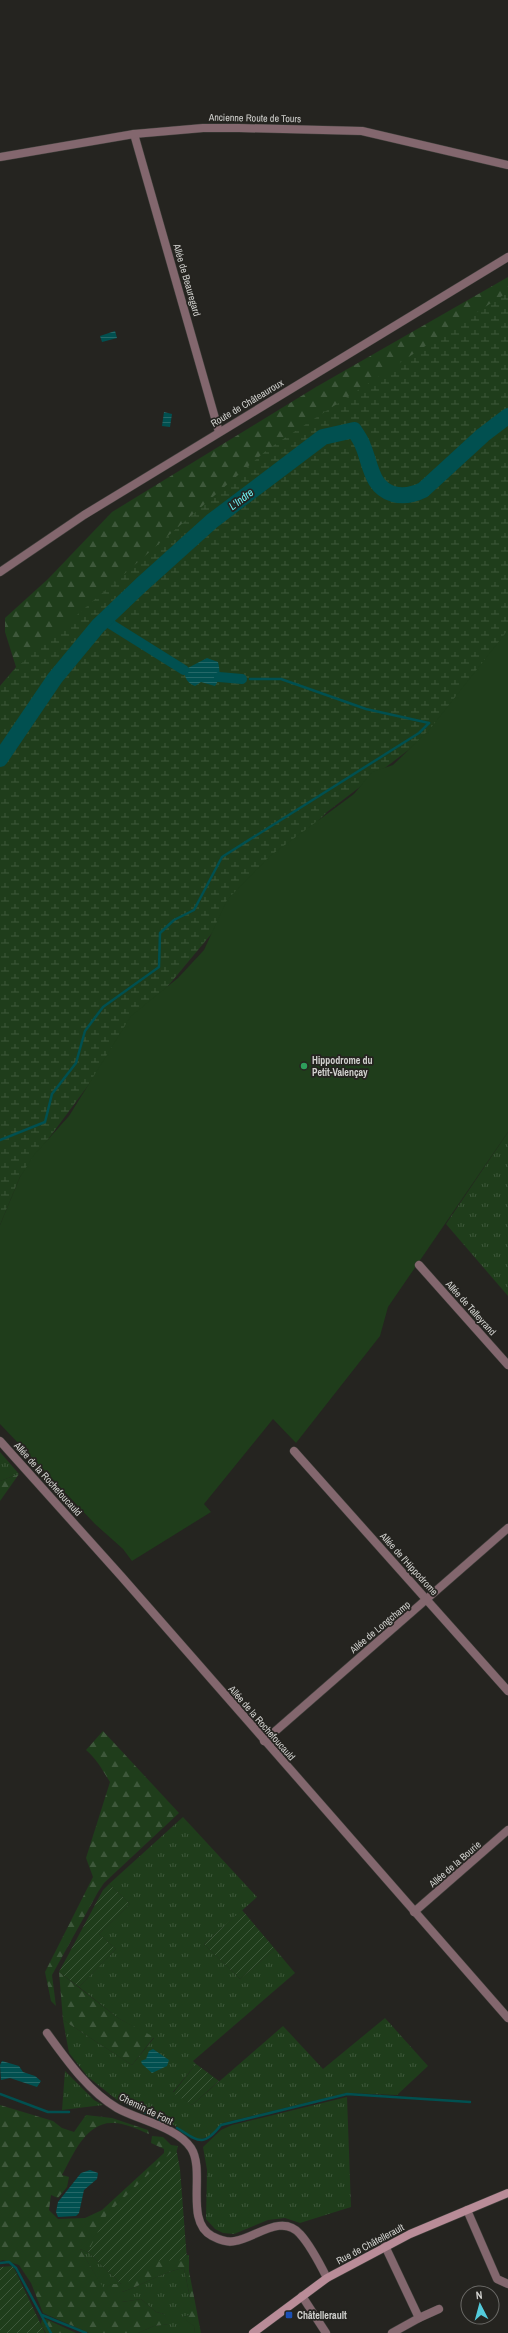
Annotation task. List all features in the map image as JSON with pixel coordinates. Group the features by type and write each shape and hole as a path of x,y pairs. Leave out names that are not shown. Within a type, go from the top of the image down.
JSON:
{"main road":[{"name":"Rue de Châtellerault","path":"253,2333 327,2278 385,2246 508,2193"}],"street":[{"name":"Ancienne Route de Tours","path":"0,157 134,134 203,128 362,131 508,165"},
{"name":"Allée de Beauregard","path":"134,134 219,432"},
{"name":"Route de Châteauroux","path":"0,572 84,515 508,257"},
{"name":"Allée de Talleyrand","path":"419,1264 508,1365"},
{"name":"Allée de la Rochefoucauld","path":"0,1441 121,1576 508,2018"},
{"name":"Allée de l'Hippodrome","path":"294,1451 428,1600 508,1692"},
{"name":"Allée de Longchamp","path":"264,1741 428,1600 508,1528"},
{"name":"Allée de la Bourie","path":"414,1912 508,1830"},
{"name":"Chemin de Font","path":"46,2033 74,2069 98,2093 116,2107 163,2128 189,2145 196,2165 198,2214 200,2224 210,2235 222,2241 236,2241 271,2228 291,2227 300,2233 327,2278"},
{"path":"467,2210 497,2279 508,2284"},
{"path":"385,2246 419,2318"},
{"path":"302,2296 326,2333"},
{"path":"392,2333 439,2309"}],"green space":[{"path":"508,277 508,393 0,686 16,667 5,632 5,618 48,579 112,512 316,387"},
{"path":"508,292 508,639 432,732 327,812 238,902 113,1052 20,1177 0,1225 0,686 17,667 268,449"},
{"name":"Hippodrome du Petit-Valençay","path":"508,630 508,1132 388,1307 380,1336 296,1443 273,1419 204,1504 211,1512 132,1561 123,1549 95,1524 0,1424 0,1225 20,1177 34,1155 69,1116 131,1016 178,978 204,950 227,900 270,856 354,794 372,772 393,765 430,729"},
{"path":"508,1132 508,1296 446,1224"},
{"path":"0,1452 19,1474 0,1481"},
{"path":"19,1474 0,1501 0,1481"},
{"path":"103,1731 179,1813 104,1883 98,1892 52,1975 56,2006 51,2001 45,1972 93,1877 86,1858 110,1782 90,1753 86,1750"},
{"path":"183,1817 257,1897 204,1944 240,1979 275,1949 295,1973 193,2061 196,2064 173,2092 192,2105 283,2026 323,2069 385,2018 428,2066 397,2095 347,2093 223,2123 210,2136 198,2140 170,2123 126,2102 121,2103 88,2077 69,2053 63,2020 132,2065 154,2038 118,2018 79,1987 116,1949 99,1934 130,1904 109,1884"},
{"path":"109,1884 130,1904 99,1934 116,1949 79,1987 59,1972 103,1890"},
{"path":"242,1910 275,1949 240,1979 204,1944"},
{"path":"59,1972 118,2018 154,2037 132,2065 63,2020"},
{"path":"196,2064 219,2081 192,2105 173,2093"},
{"path":"65,2071 94,2100 103,2105 62,2110"},
{"path":"347,2097 351,2207 300,2223 285,2218 268,2220 234,2234 223,2233 215,2229 206,2219 207,2170 203,2147 221,2130 232,2125"},
{"path":"0,2105 53,2121 62,2128 74,2132 86,2115 112,2118 148,2130 149,2134 127,2125 114,2123 96,2127 88,2133 76,2149 62,2175 69,2177 67,2187 58,2198 51,2195 49,2210 58,2219 85,2218 102,2210 164,2153 164,2149 151,2143 152,2136 163,2137 171,2145 178,2146 177,2150 113,2212 88,2252 80,2249 104,2289 111,2284 121,2284 143,2259 189,2255 189,2271 201,2333 195,2333 194,2326 181,2317 190,2315 190,2298 184,2268 168,2272 122,2292 122,2302 141,2299 156,2312 164,2314 170,2324 154,2326 138,2333 89,2333 43,2313 31,2283 19,2265 3,2260 0,2261"},
{"path":"176,2148 180,2169 187,2260 153,2261 132,2280 121,2284 88,2252 107,2214"},
{"path":"80,2249 88,2252 121,2284 111,2284 104,2290"},
{"path":"13,2266 45,2333 0,2333 0,2267"},
{"path":"184,2268 190,2298 190,2315 182,2317 194,2326 195,2333 138,2333 154,2326 169,2324 164,2314 156,2312 141,2299 122,2302 122,2292 168,2272"},
{"path":"42,2319 46,2319 76,2333 46,2333 41,2324"}],"water":[{"path":"115,331 117,338 102,342 100,336"},
{"path":"164,412 172,414 170,427 162,426"},
{"path":"207,658 218,662 220,674 217,683 215,686 201,682 195,686 192,685 187,680 184,670"},
{"path":"153,2049 169,2060 167,2066 152,2073 142,2064 141,2061 146,2059 149,2051"},
{"path":"2,2061 19,2066 23,2072 35,2076 41,2081 37,2087 10,2078 1,2080 0,2065"},
{"path":"90,2170 98,2173 97,2179 84,2190 79,2213 76,2216 58,2217 56,2212 58,2202 81,2173"}],"waterway":[{"name":"L'Indre","path":"0,759 55,678 98,626 212,521 323,437 354,430 362,444 376,481 380,486 393,494 408,495 423,490 483,435 508,416"},
{"path":"104,620 184,670"},
{"path":"219,677 242,679"},
{"path":"250,679 281,679 366,709 429,723"},
{"path":"0,1140 45,1122 52,1094 76,1063 85,1031 103,1007 159,967 160,933 174,920 194,910 222,857 419,733 429,723"},
{"path":"0,2094 48,2112 69,2112"},
{"path":"177,2128 195,2139 200,2140 209,2137 221,2125 347,2094 470,2102"},
{"path":"125,2103 170,2124"},
{"path":"0,2263 9,2262 16,2268 51,2333"},
{"path":"42,2315 86,2333"}],"place":[{"name":"Hippodrome du Petit-Valençay","path":"304,1066"},
{"name":"Châtellerault","path":"289,2315"}]}
